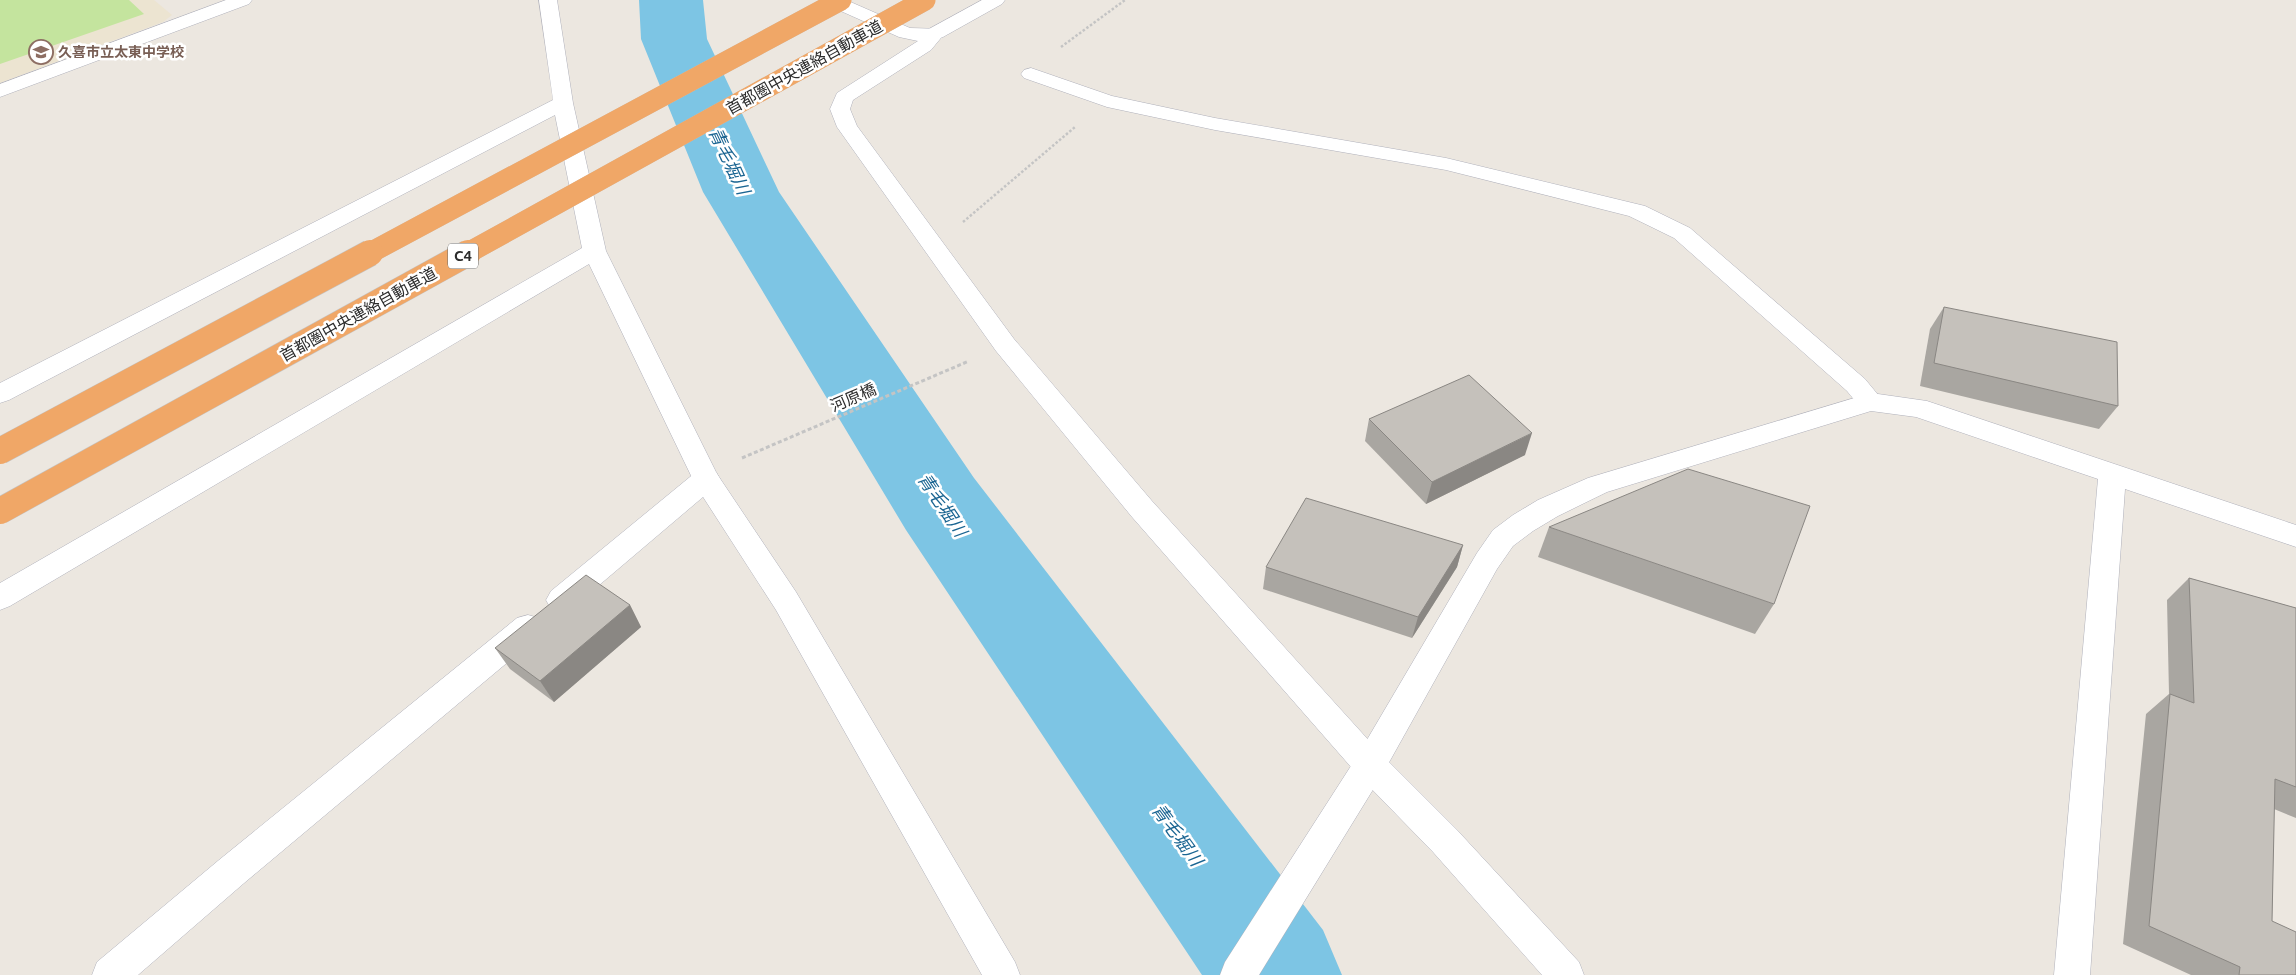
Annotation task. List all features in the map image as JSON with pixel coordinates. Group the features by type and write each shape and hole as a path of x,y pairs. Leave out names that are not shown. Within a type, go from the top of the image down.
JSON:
{"highway":[{"path":"0,451 841,0"},
{"name":"首都圏中央連絡自動車道","path":"0,511 925,0"}],"street":[{"path":"0,91 243,0"},
{"path":"548,0 563,103 594,251 706,480 786,601 1002,975"},
{"path":"831,0 906,33 919,35 936,33"},
{"path":"996,0 936,33 924,46 844,97 840,109 847,127 932,248 1004,345 1142,509 1366,772 1445,840 1566,975"},
{"path":"1030,74 1107,101 1215,124 1446,164 1637,211 1682,233 1856,385 1871,402"},
{"path":"0,394 563,103"},
{"path":"0,598 594,251"},
{"path":"1238,975 1366,772 1487,561 1503,538 1548,508 1598,486 1871,402 1918,408 2296,536"},
{"path":"2072,975 2112,474"},
{"path":"110,975 261,847 706,480"}],"path":[{"path":"1054,52 1125,0"},
{"path":"932,248 1107,101"},
{"name":"河原橋","path":"735,462 972,360"}],"shaded area":[{"name":"久喜市立太東中学校","path":"0,0 154,0 172,15 163,22 0,83"}],"green space":[{"name":"久喜市立太東中学校","path":"0,0 129,0 144,14 0,64"}],"building":[{"path":"1944,307 2117,342 2118,406 1934,363"},
{"path":"1469,375 1532,433 1432,482 1369,419"},
{"path":"1688,469 1810,506 1774,604 1549,527"},
{"path":"1306,498 1463,545 1418,617 1266,567"},
{"path":"586,575 630,605 540,681 495,648"},
{"path":"2189,578 2296,608 2296,787 2275,779 2272,921 2296,932 2296,975 2239,975 2240,967 2149,926 2170,694 2194,703"}],"waterway":[{"name":"青毛堀川","path":"671,0 674,39 741,192 940,504 1278,975"}],"place":[{"name":"久喜市立太東中学校","path":"41,52"}]}
